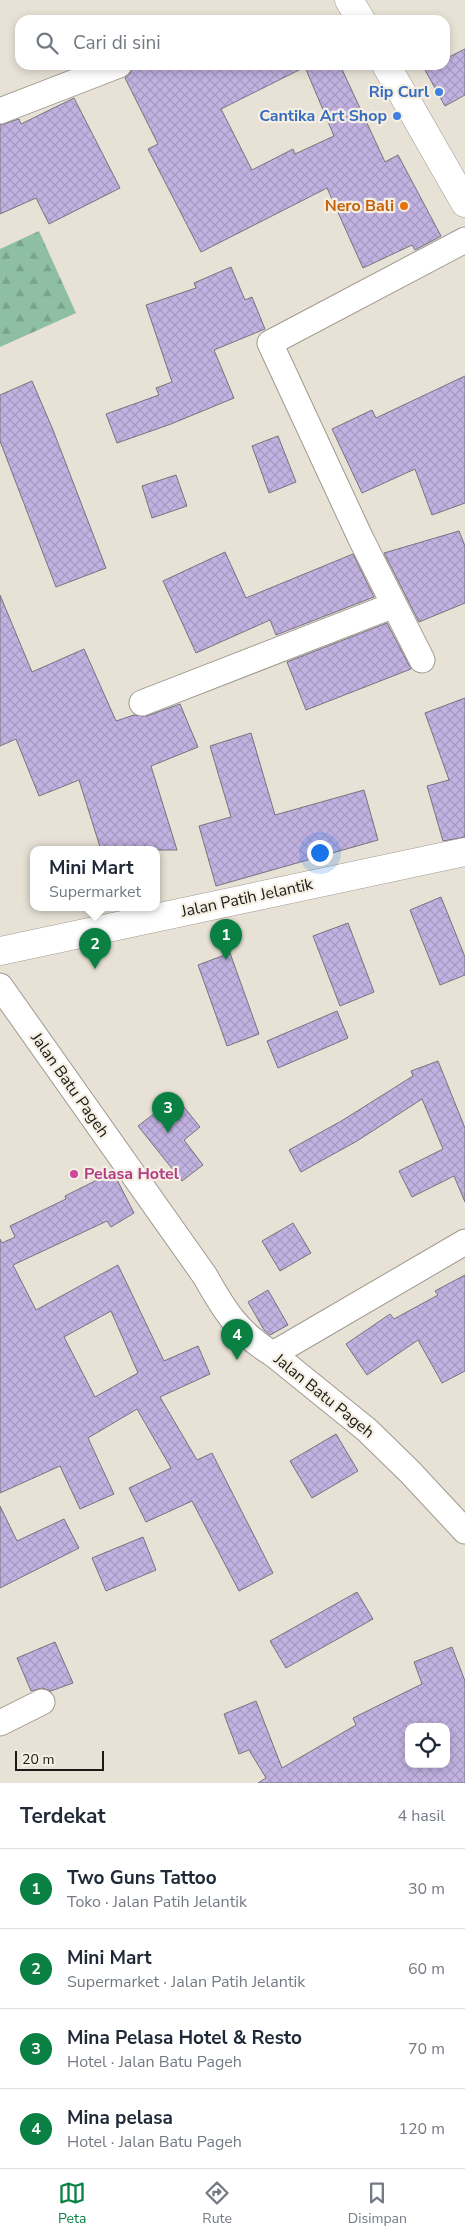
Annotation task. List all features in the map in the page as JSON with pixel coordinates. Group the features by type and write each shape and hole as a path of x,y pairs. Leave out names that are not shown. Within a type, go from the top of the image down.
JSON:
{"street":[{"path":"349,0 358,15"},
{"path":"0,111 106,70"},
{"path":"389,70 465,202"},
{"path":"422,660 361,539 270,343 465,240"},
{"path":"142,703 394,605"},
{"name":"Jalan Patih Jelantik","path":"0,951 465,852"},
{"name":"Jalan Batu Pageh","path":"0,986 204,1276 227,1315 246,1335 273,1354 367,1430 410,1472 465,1532"},
{"path":"273,1354 465,1242"},
{"path":"0,1723 42,1702"}],"green space":[{"path":"39,231 76,313 0,347 0,249"}],"building":[{"path":"465,49 465,95 445,106 425,70 450,70 450,56"},
{"path":"131,70 299,70 221,109 252,170 293,149 295,154 334,136 306,70 342,70 385,162 398,155 441,236 415,250 412,245 363,268 327,188 201,252 148,149 158,144 125,78"},
{"path":"74,98 120,188 49,224 36,198 0,214 0,125 19,119 21,124"},
{"path":"231,267 245,300 252,297 265,329 214,350 234,398 171,424 117,443 106,414 159,395 156,388 172,382 146,305 196,288 194,283"},
{"path":"465,376 465,503 432,515 415,469 362,493 332,429 372,410 376,418"},
{"path":"32,381 106,568 56,587 0,441 0,395"},
{"path":"278,436 296,482 269,493 252,446"},
{"path":"176,475 187,506 152,518 142,486"},
{"path":"459,531 465,546 465,603 419,622 384,553"},
{"path":"225,552 246,598 353,554 374,597 276,635 270,620 196,653 163,581"},
{"path":"0,595 32,672 84,649 116,721 134,715 147,716 180,704 198,747 151,766 177,850 160,850 160,846 100,846 79,780 39,796 16,739 0,746"},
{"path":"387,623 411,669 306,710 287,662"},
{"path":"465,698 465,837 443,841 427,786 449,780 425,713"},
{"path":"251,733 275,815 364,790 378,840 216,886 199,826 231,817 210,746"},
{"path":"441,897 465,957 465,975 440,985 410,910"},
{"path":"348,923 374,992 340,1006 313,936"},
{"path":"230,953 259,1034 227,1046 198,965"},
{"path":"337,1011 348,1038 278,1068 267,1041"},
{"path":"438,1061 465,1128 465,1202 454,1176 412,1197 399,1171 443,1149 422,1099 357,1141 301,1172 289,1150 343,1120 413,1076 411,1071"},
{"path":"176,1097 200,1127 184,1140 203,1165 182,1181 138,1126"},
{"path":"113,1172 134,1213 111,1227 107,1221 13,1265 36,1310 118,1265 164,1361 198,1346 210,1374 160,1397 197,1460 212,1453 273,1573 239,1591 192,1501 146,1522 129,1488 171,1468 137,1409 88,1438 114,1494 80,1509 60,1466 0,1493 0,1239 2,1243 15,1237 10,1226 66,1199 65,1196","holes":["111,1311 138,1373 95,1397 64,1337"]},
{"path":"293,1223 311,1253 280,1271 262,1241"},
{"path":"465,1275 465,1371 442,1383 418,1340 367,1375 346,1344 390,1314 394,1319 438,1295 435,1291"},
{"path":"268,1290 288,1325 270,1335 264,1330 248,1302"},
{"path":"336,1434 358,1471 312,1498 290,1461"},
{"path":"0,1506 17,1541 64,1519 79,1548 0,1588"},
{"path":"143,1537 156,1570 106,1591 92,1558"},
{"path":"357,1592 373,1619 286,1668 270,1641"},
{"path":"55,1642 73,1683 51,1691 42,1688 31,1691 17,1658"},
{"path":"452,1647 465,1681 465,1783 258,1783 266,1778 249,1750 239,1754 224,1714 256,1701 282,1768 356,1725 353,1718 422,1684 414,1662"}],"place":[{"name":"Rip Curl","path":"439,92"},
{"name":"Cantika Art Shop","path":"397,116"},
{"name":"Nero Bali","path":"404,206"},
{"name":"Two Guns Tattoo","path":"226,960"},
{"name":"Mini Mart","path":"95,969"},
{"name":"Mina Pelasa Hotel & Resto","path":"168,1133"},
{"name":"Pelasa Hotel","path":"74,1174"},
{"name":"Mina pelasa","path":"237,1360"}]}
